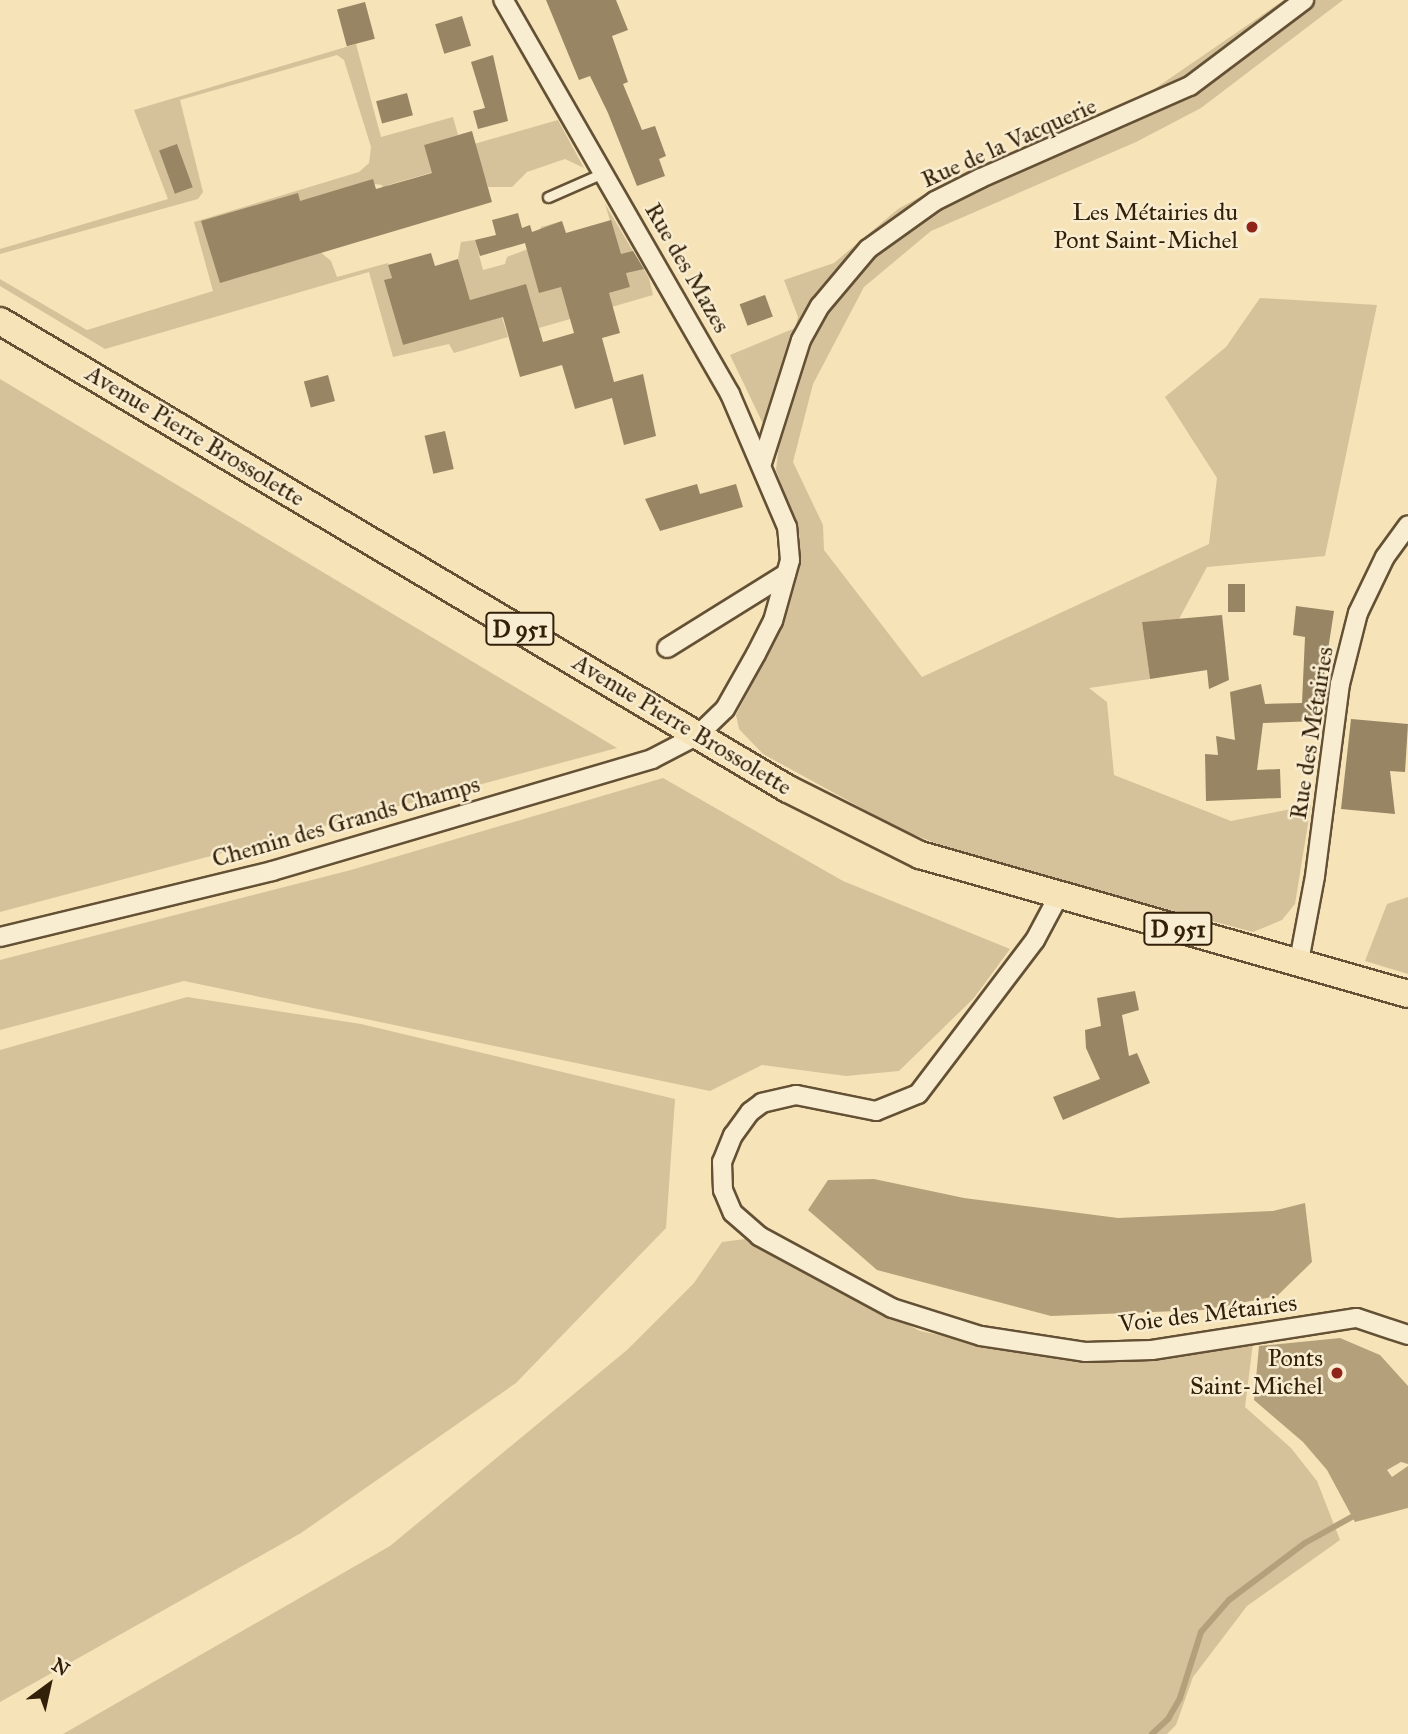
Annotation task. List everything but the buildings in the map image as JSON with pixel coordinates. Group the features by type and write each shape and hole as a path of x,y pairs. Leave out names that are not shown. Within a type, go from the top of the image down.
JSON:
{"main road":[{"name":"Avenue Pierre Brossolette","path":"0,321 788,789 920,855 1058,897"},
{"name":"D 951","path":"1058,897 1299,961 1408,994"}],"street":[{"name":"Rue des Mazes","path":"503,0 687,314 762,463 792,543 773,621 725,709 698,735"},
{"name":"Rue de la Vacquerie","path":"762,463 801,340 820,306 867,249 958,190 1190,86 1304,0"},
{"name":"Rue des Métairies","path":"1299,961 1315,876 1340,684 1358,614 1385,557 1408,525"},
{"path":"667,648 786,574"},
{"name":"Chemin des Grands Champs","path":"0,937 272,871 652,759 698,735"},
{"name":"Voie des Métairies","path":"1058,897 1035,940 918,1094 876,1111 796,1096 762,1103 750,1112 733,1135 722,1162 723,1190 733,1213 759,1236 892,1308 981,1336 1085,1352 1152,1350 1357,1318 1408,1335"}],"lane":[{"path":"548,197 603,173"}],"shaded area":[{"path":"1284,0 1297,0 1170,91 941,193 825,291 766,430 730,355 795,328 798,317 784,280 834,263 898,209 965,172 1150,92"},
{"path":"1311,0 1343,0 1201,108 1136,142 931,231 864,287 813,384 793,462 823,525 824,550 922,677 1209,544 1217,478 1165,397 1226,347 1260,298 1377,305 1325,556 1207,567 1179,619 1142,622 1150,679 1089,688 1107,702 1114,775 1231,821 1311,805 1295,904 1282,920 1253,932 967,856 898,828 763,754 739,729 736,715 779,633 797,568 800,537 776,470 784,402 794,369 841,286 897,231 979,185 1145,115"},
{"path":"356,44 381,137 453,117 458,135 424,145 428,157 558,120 584,168 565,159 527,172 512,187 488,187 479,159 388,185 395,231 382,185 374,184 318,250 331,261 337,277 388,263 392,278 385,280 403,345 502,317 508,337 454,353 449,344 393,357 369,272 105,349 0,286 0,279 87,330 213,291 194,222 359,172 369,163 371,147 344,60 337,55 180,100 203,192 198,199 0,254 0,249 168,199 134,110"},
{"path":"605,204 649,278 653,295 539,328 528,291 512,296 505,290 470,300 458,259 461,242 475,240 483,270 505,264 507,257 536,246 541,227 562,221 567,305 630,287"},
{"path":"0,379 617,748 0,912"},
{"path":"663,778 843,881 1010,949 974,998 899,1071 846,1076 762,1065 710,1091 184,981 0,1030 0,960 351,870"},
{"path":"1408,897 1408,974 1365,961 1387,904"},
{"path":"187,997 361,1024 675,1099 666,1228 516,1383 301,1533 0,1702 0,1050"},
{"path":"874,1179 964,1198 1118,1218 1273,1211 1305,1203 1312,1262 1277,1296 1203,1310 1051,1316 877,1270 808,1210 828,1180"},
{"path":"745,1239 920,1331 1020,1352 1139,1356 1253,1343 1245,1407 1291,1448 1317,1481 1340,1540 1247,1606 1193,1677 1176,1725 1167,1734 63,1734 390,1546 627,1350 694,1283 722,1242"},
{"path":"1340,1338 1380,1355 1408,1386 1408,1464 1401,1462 1387,1470 1392,1477 1408,1466 1408,1508 1355,1522 1327,1470 1303,1442 1254,1400 1259,1346"}],"waterway":[{"path":"1152,1734 1168,1719 1180,1698 1201,1632 1229,1600 1305,1543 1357,1514"}],"place":[{"name":"Les Métairies du Pont Saint-Michel","path":"1252,227"},
{"name":"Ponts Saint-Michel","path":"1337,1373"}]}
